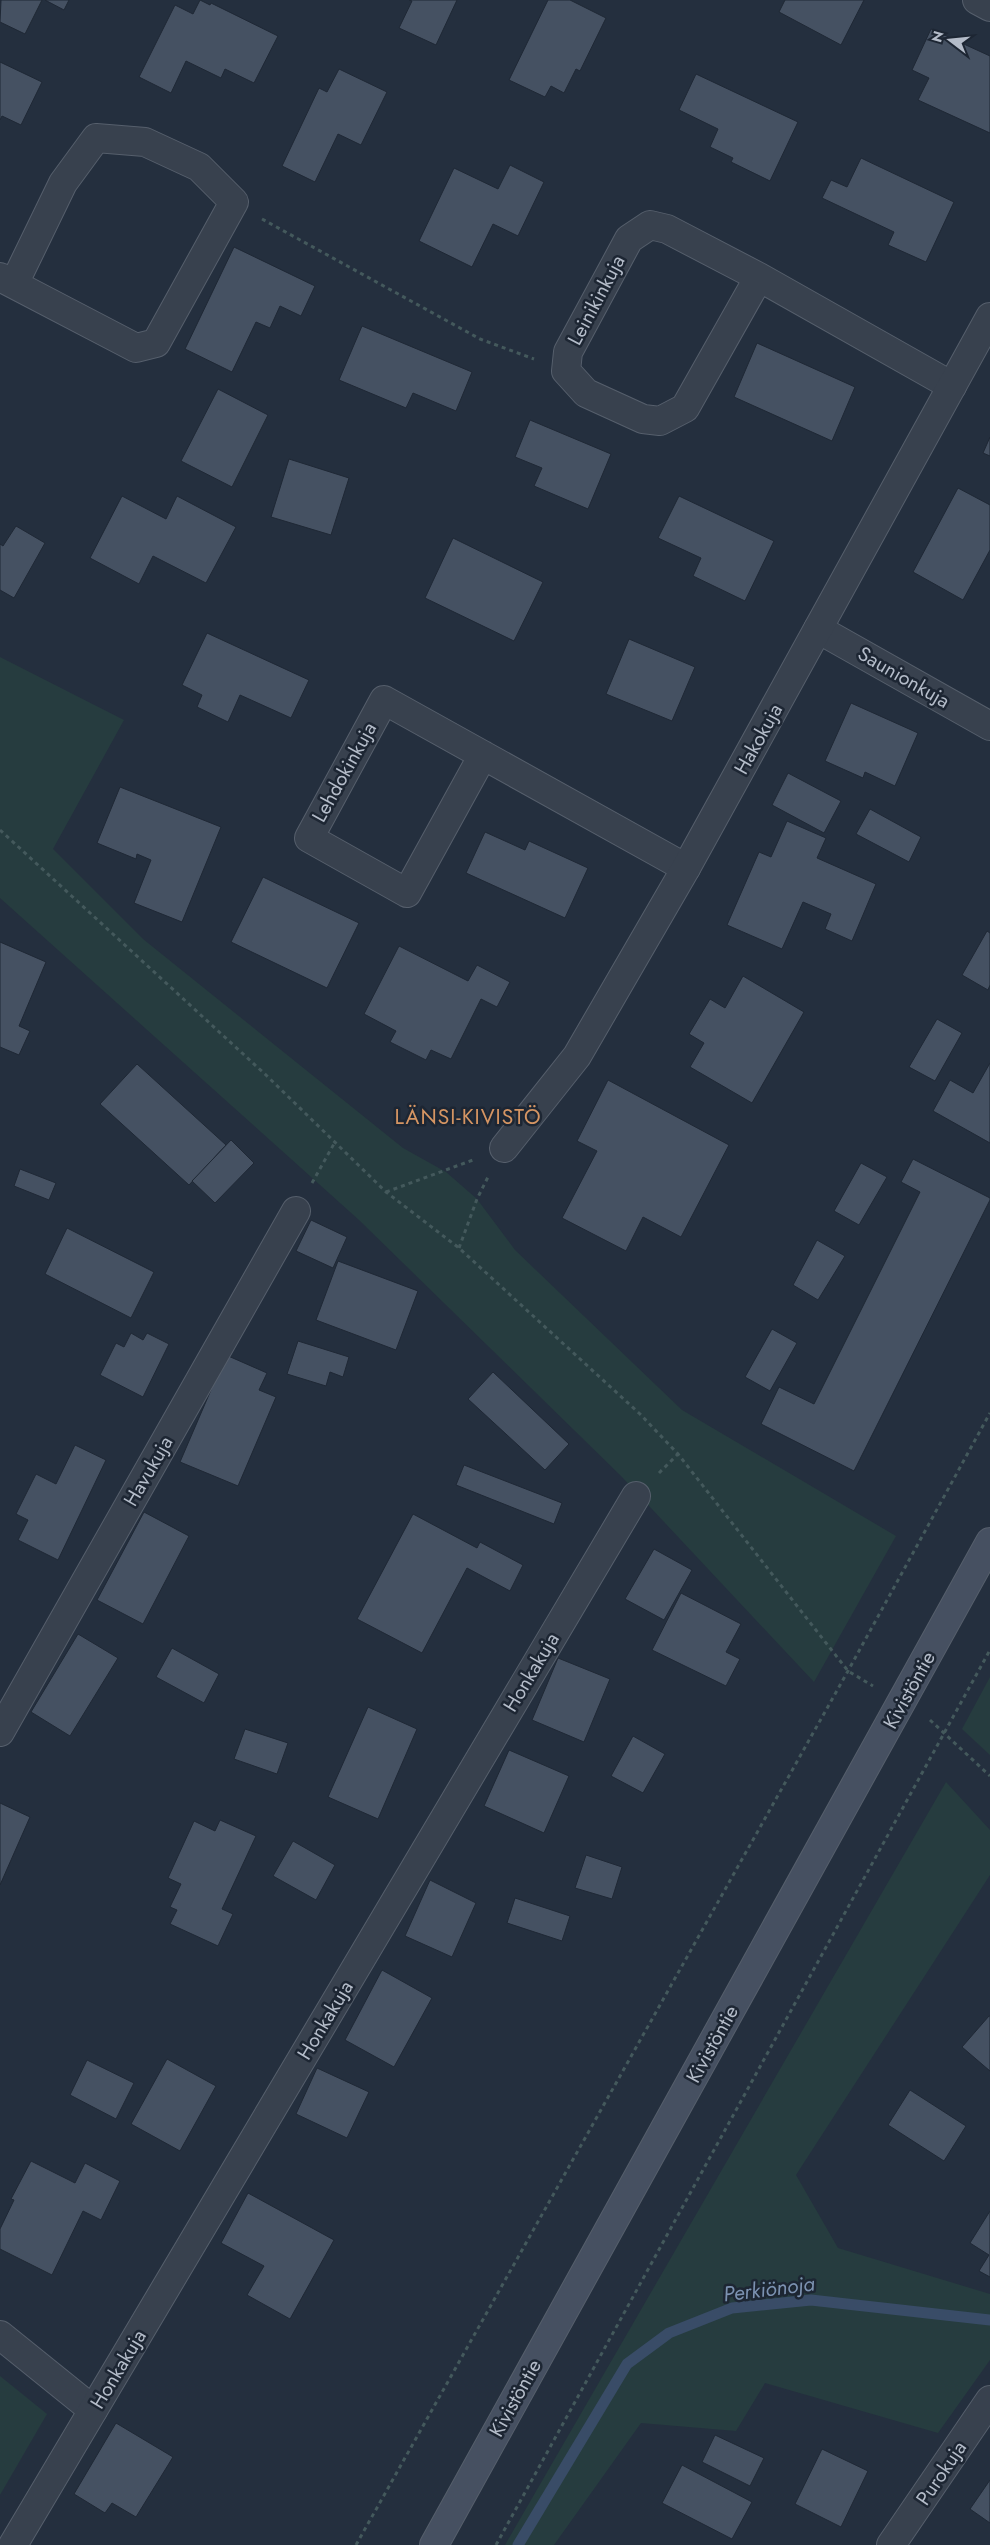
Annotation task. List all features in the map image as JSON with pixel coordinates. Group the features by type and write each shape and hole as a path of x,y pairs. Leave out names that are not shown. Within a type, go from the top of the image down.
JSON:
{"main road":[{"name":"Kivistöntie","path":"434,2545 990,1542"}],"street":[{"path":"977,0 990,8"},
{"path":"96,138 145,142 199,167 234,202 156,343 136,348 7,281 63,183 96,138"},
{"name":"Leinikinkuja","path":"759,277 685,408 660,422 642,419 586,393 566,371 568,352 629,239 650,225 667,229 759,277 952,386"},
{"name":"Hakokuja","path":"504,1148 577,1056 686,868 990,317"},
{"name":"Saunionkuja","path":"818,628 990,726"},
{"name":"Lehdokinkuja","path":"483,755 407,892 308,838 384,700 483,755 686,868"},
{"name":"Havukuja","path":"0,1732 296,1211"},
{"name":"Honkakuja","path":"13,2545 636,1496"},
{"path":"0,2335 93,2410"},
{"name":"Purokuja","path":"891,2545 990,2400"}],"path":[{"path":"234,202 480,339 566,371"},
{"path":"0,830 267,1076 386,1192 458,1248 640,1414 678,1454 848,1671 945,1732 990,1776"},
{"path":"296,1211 335,1142"},
{"path":"386,1192 446,1172 504,1148"},
{"path":"458,1248 476,1199 504,1148"},
{"path":"356,2545 848,1671 990,1413"},
{"path":"496,2545 990,1650"}],"green space":[{"path":"0,657 124,720 53,849 143,939 403,1148 446,1172 477,1199 515,1250 682,1410 896,1536 814,1682 621,1476 359,1220 0,898"},
{"path":"990,1677 990,1755 962,1729"},
{"path":"946,1782 990,1830 990,1875 796,2175 838,2248 990,2294 990,2360 938,2433 765,2383 736,2431 641,2423 554,2545 505,2545"},
{"path":"0,2376 47,2414 0,2495"}],"building":[{"path":"1,0 42,0 25,34 0,22"},
{"path":"45,0 69,0 64,10"},
{"path":"200,0 210,5 211,3 278,36 254,83 225,69 221,78 186,61 171,93 139,77 175,5 193,14"},
{"path":"409,0 457,0 436,45 399,28 412,1"},
{"path":"548,0 570,0 606,18 580,71 576,69 564,93 551,86 545,97 509,80"},
{"path":"785,0 864,0 841,45 779,12"},
{"path":"931,29 990,56 990,133 918,100 929,78 912,70"},
{"path":"0,62 42,82 21,125 2,116 0,120"},
{"path":"339,69 387,92 361,145 338,134 315,182 282,166 319,88 327,92"},
{"path":"696,74 798,122 770,181 731,162 733,158 710,147 718,129 679,110"},
{"path":"861,158 954,202 926,262 888,245 894,232 822,198 831,180 847,187"},
{"path":"510,165 544,182 518,236 493,224 472,267 419,241 454,168 498,189"},
{"path":"234,247 315,286 301,316 280,306 270,328 256,322 232,372 185,349"},
{"path":"362,326 472,372 456,411 413,393 406,408 339,380"},
{"path":"757,343 855,387 832,441 734,397"},
{"path":"218,389 268,415 232,487 181,461"},
{"path":"530,420 611,454 588,509 534,486 542,468 515,457"},
{"path":"990,437 990,456 983,453"},
{"path":"289,459 349,478 331,535 271,517"},
{"path":"958,488 990,505 990,550 963,600 913,572"},
{"path":"122,496 166,519 177,496 236,527 206,583 153,556 139,584 90,558"},
{"path":"679,496 774,541 745,601 693,576 701,558 658,538"},
{"path":"16,526 45,543 14,598 0,590 0,544 3,546"},
{"path":"453,538 543,582 514,641 425,598"},
{"path":"207,633 309,680 291,718 240,695 228,722 197,707 202,695 182,685"},
{"path":"629,639 695,667 672,721 606,694"},
{"path":"851,703 918,733 895,786 865,772 863,778 825,761"},
{"path":"788,773 841,801 824,833 772,805"},
{"path":"120,787 221,827 182,922 134,903 151,860 137,854 136,859 97,843"},
{"path":"870,809 921,837 909,862 856,834"},
{"path":"787,821 826,838 817,858 876,884 852,941 825,929 831,914 803,902 782,949 727,925 759,852 771,857"},
{"path":"485,832 525,850 529,841 588,868 565,918 466,873"},
{"path":"263,877 359,923 327,988 231,942"},
{"path":"987,931 990,933 990,985 988,990 962,975"},
{"path":"0,942 46,962 19,1026 30,1031 19,1055 0,1047"},
{"path":"399,946 468,981 477,965 510,982 497,1007 481,999 451,1059 431,1050 426,1060 390,1042 396,1031 364,1014"},
{"path":"743,976 804,1012 752,1103 690,1067 704,1043 689,1034 710,999 725,1008"},
{"path":"937,1019 962,1033 935,1081 909,1067"},
{"path":"990,1063 990,1143 933,1111 950,1080 973,1093"},
{"path":"137,1064 226,1145 189,1185 100,1104"},
{"path":"608,1080 729,1145 681,1237 643,1217 626,1251 562,1218 597,1151 577,1141"},
{"path":"231,1140 254,1163 215,1203 192,1181"},
{"path":"913,1159 990,1198 990,1200 854,1471 761,1424 779,1387 814,1404 920,1192 901,1182"},
{"path":"861,1163 887,1177 859,1225 834,1211"},
{"path":"20,1169 56,1183 49,1200 14,1186"},
{"path":"311,1220 347,1237 333,1268 296,1251"},
{"path":"67,1228 154,1272 131,1318 45,1274"},
{"path":"817,1240 845,1256 818,1300 793,1285"},
{"path":"338,1261 418,1291 396,1350 316,1320"},
{"path":"772,1329 797,1343 770,1391 745,1377"},
{"path":"131,1333 143,1340 147,1333 169,1344 143,1397 100,1375 116,1343 124,1347"},
{"path":"298,1341 349,1357 343,1377 330,1372 326,1386 287,1374"},
{"path":"226,1355 267,1373 259,1390 276,1397 238,1486 180,1462"},
{"path":"493,1372 569,1444 545,1470 468,1399"},
{"path":"75,1445 106,1460 58,1560 18,1540 28,1520 16,1514 36,1474 56,1484"},
{"path":"464,1465 562,1503 554,1524 456,1485"},
{"path":"144,1512 189,1536 143,1624 97,1600"},
{"path":"413,1514 477,1548 480,1542 523,1565 510,1591 467,1568 422,1653 357,1619"},
{"path":"654,1549 692,1570 664,1620 625,1599"},
{"path":"681,1593 741,1624 726,1652 740,1659 726,1686 652,1650"},
{"path":"78,1634 118,1658 70,1736 31,1712"},
{"path":"172,1648 219,1674 204,1703 156,1677"},
{"path":"558,1658 610,1679 584,1742 532,1720"},
{"path":"368,1707 417,1729 378,1819 328,1797"},
{"path":"245,1729 288,1743 277,1774 234,1759"},
{"path":"633,1736 665,1754 643,1793 611,1776"},
{"path":"509,1750 569,1776 544,1833 484,1806"},
{"path":"0,1803 30,1817 0,1885"},
{"path":"220,1820 256,1836 222,1909 233,1914 218,1946 170,1924 177,1910 170,1907 181,1884 168,1878 194,1821 215,1831"},
{"path":"293,1841 335,1865 316,1900 273,1876"},
{"path":"586,1855 622,1867 612,1899 575,1888"},
{"path":"430,1880 476,1903 452,1957 405,1936"},
{"path":"515,1898 570,1916 562,1941 507,1923"},
{"path":"382,1970 432,1998 394,2067 345,2040"},
{"path":"990,2016 990,2071 962,2047"},
{"path":"167,2059 216,2086 180,2151 131,2124"},
{"path":"87,2060 134,2083 116,2119 70,2095"},
{"path":"317,2068 369,2092 347,2138 296,2114"},
{"path":"910,2090 966,2126 944,2161 888,2125"},
{"path":"31,2161 75,2183 85,2163 120,2181 101,2220 83,2211 52,2275 0,2249 0,2229 14,2200 11,2199"},
{"path":"248,2193 334,2240 290,2319 247,2295 264,2266 221,2243"},
{"path":"990,2211 990,2277 979,2271 989,2255 970,2243"},
{"path":"116,2423 173,2457 136,2517 112,2503 105,2513 74,2494"},
{"path":"715,2435 764,2458 750,2486 702,2462"},
{"path":"822,2449 868,2471 841,2527 795,2504"},
{"path":"682,2465 752,2502 732,2539 662,2503"},
{"path":"990,2480 990,2523 970,2509"}],"waterway":[{"name":"Perkiönoja","path":"518,2545 627,2364 669,2333 732,2308 811,2300 990,2320"}],"district":[{"name":"LÄNSI-KIVISTÖ","path":"468,1117"}]}
